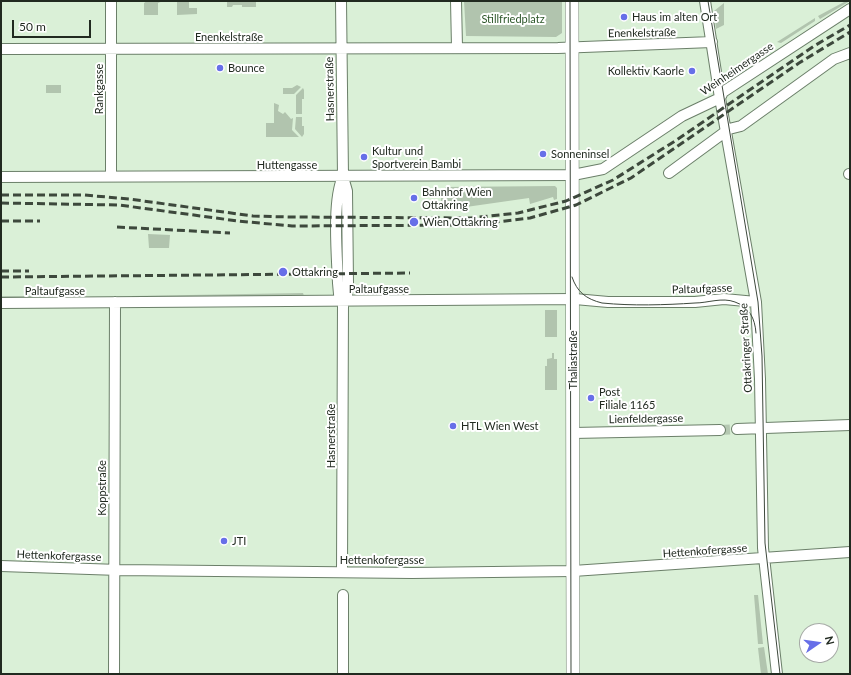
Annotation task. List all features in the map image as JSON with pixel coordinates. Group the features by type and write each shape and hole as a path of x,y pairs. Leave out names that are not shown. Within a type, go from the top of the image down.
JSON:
{"main road":[{"path":"572,1 572,47"},
{"name":"Thaliastraße","path":"572,47 573,674"}],"street":[{"name":"Rankgasse","path":"111,1 111,176"},
{"name":"Hasnerstraße","path":"341,1 343,177 347,191 348,283 347,294 343,301 342,572"},
{"path":"456,1 457,47 572,47"},
{"name":"Ottakringer Straße","path":"705,1 720,98 728,130 756,302 759,352 763,559 777,674"},
{"name":"Weinheimergasse","path":"573,176 603,169 682,116 720,98 723,92 850,10"},
{"name":"Enenkelstraße","path":"572,47 712,42"},
{"name":"Enenkelstraße","path":"1,49 457,47"},
{"path":"669,173 728,130 741,126 834,59 850,53"},
{"name":"Huttengasse","path":"1,177 573,176"},
{"name":"Paltaufgasse","path":"1,303 573,299 608,302 695,302 724,299 756,302"},
{"name":"Koppstraße","path":"114,674 115,302"},
{"path":"737,429 850,426"},
{"name":"Lienfeldergasse","path":"573,433 720,430"},
{"name":"Hettenkofergasse","path":"1,566 114,570 342,572 573,571 850,552"},
{"path":"342,674 343,595"}],"green space":[{"path":"147,1 163,1 158,3 158,15 144,15 144,3"},
{"path":"177,1 189,1 189,8 197,8 197,14 177,15"},
{"path":"227,1 256,1 256,7 242,7 242,5 233,5 232,7 227,7"},
{"name":"Stillfriedplatz","path":"464,1 562,1 562,33 556,37 466,36"},
{"path":"850,1 820,19 818,16 844,2"},
{"path":"724,3 724,25 716,29 714,11"},
{"path":"815,18 815,21 781,43 777,42"},
{"path":"46,85 61,85 61,93 46,93"},
{"path":"297,85 301,87 294,94 283,94 283,88 292,88"},
{"path":"303,88 304,99 302,99 302,114 296,114 296,95"},
{"path":"274,103 279,105 278,111 283,114 285,112 291,119 293,118 292,130 299,137 266,137 266,123 274,123"},
{"path":"296,117 302,117 304,134 302,137 295,129"},
{"path":"555,186 557,188 557,199 554,200 553,197 530,204 529,198 466,207 441,207 441,190 445,190 445,187"},
{"path":"148,234 170,235 169,248 149,248"},
{"path":"303,293 305,299 132,299 132,296"},
{"path":"1,296 84,296 86,300 1,300"},
{"path":"545,310 557,310 557,337 545,337"},
{"path":"552,353 554,353 554,359 557,359 557,390 545,390 545,366 547,366 547,359 552,358"},
{"path":"754,595 758,595 763,644 758,644"},
{"path":"764,647 768,674 761,674 758,648"}],"tunnel":[{"path":"720,430 737,429"}],"tram line":[{"path":"570,1 571,674"},
{"path":"708,1 758,302 762,356 765,543 780,674"},
{"path":"572,277 579,291 587,297 602,303 648,305 700,303 720,300 735,302 748,310 753,318 756,333"}],"railway":[{"path":"1,195 84,195 129,199 253,216 471,218 518,213 566,201 613,180 675,141 814,46 850,25"},
{"path":"1,203 119,205 238,221 292,226 471,225 530,218 576,205 631,178 799,63 850,32"},
{"path":"1,221 40,221"},
{"path":"117,227 230,233"},
{"path":"1,271 29,271"},
{"path":"1,277 410,273"}],"place":[{"name":"Haus im alten Ort","path":"624,17"},
{"name":"Bounce","path":"220,68"},
{"name":"Kollektiv Kaorle","path":"692,71"},
{"name":"Sonneninsel","path":"543,154"},
{"name":"Kultur und Sportverein Bambi","path":"364,157"},
{"name":"Bahnhof Wien Ottakring","path":"414,198"},
{"name":"Wien Ottakring","path":"414,222"},
{"name":"Ottakring","path":"283,272"},
{"name":"Post Filiale 1165","path":"591,398"},
{"name":"HTL Wien West","path":"453,426"},
{"name":"JTI","path":"224,541"}]}
